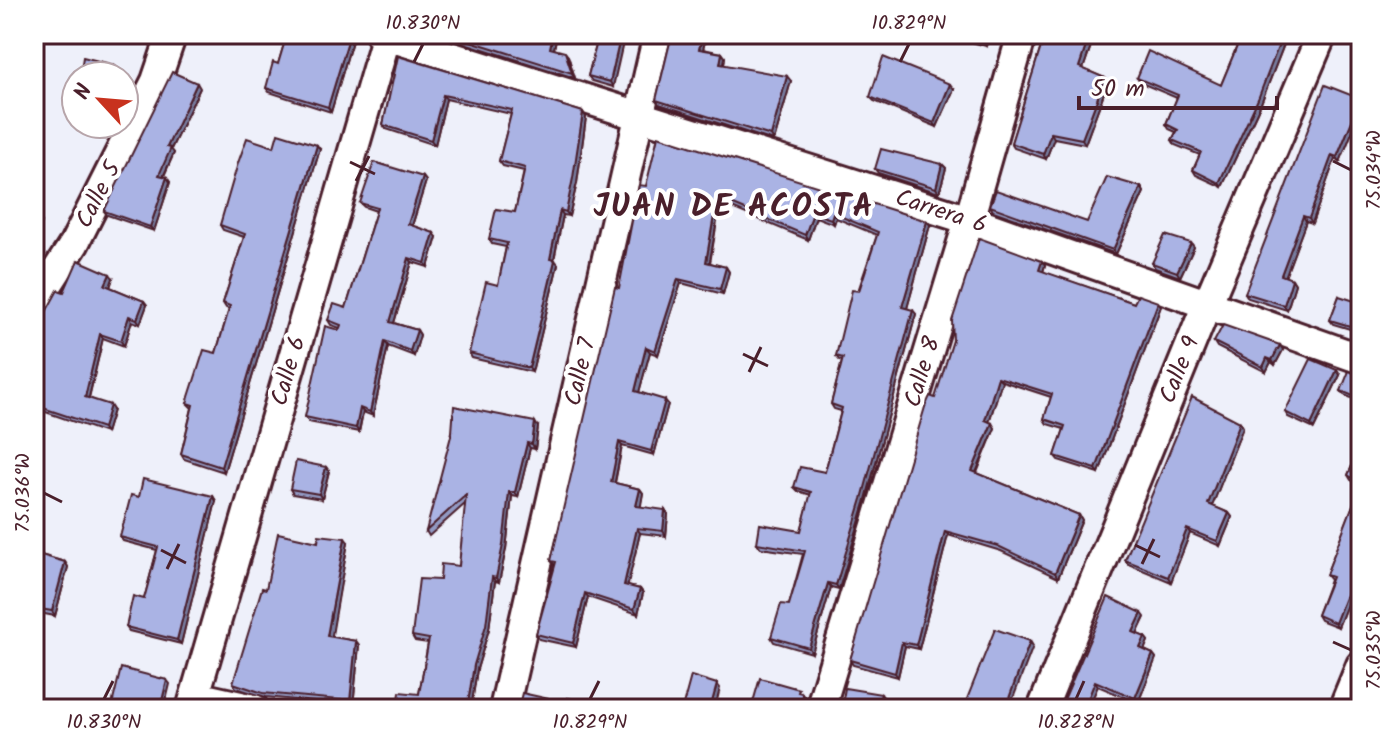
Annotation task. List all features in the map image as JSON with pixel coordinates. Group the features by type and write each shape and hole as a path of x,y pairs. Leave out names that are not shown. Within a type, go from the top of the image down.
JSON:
{"street":[{"name":"Calle 5","path":"34,306 81,231 156,81 172,34"},
{"name":"Calle 7","path":"504,709 658,34"},
{"name":"Calle 8","path":"820,709 969,220 1022,34"},
{"name":"Calle 9","path":"1042,709 1206,307 1322,34"},
{"name":"Carrera 6","path":"384,35 639,119 969,220 1206,307 1361,359"},
{"name":"Calle 6","path":"193,702 384,35"},
{"path":"1343,709 1361,665"},
{"path":"193,702 254,709"}],"building":[{"path":"287,34 350,34 328,107 266,88 273,62 278,64"},
{"path":"448,34 553,34 550,48 565,52 572,73"},
{"path":"599,34 621,34 610,82 588,76"},
{"path":"672,34 703,34 699,49 722,53 720,64 787,76 771,136 656,100"},
{"path":"955,34 985,34 983,42"},
{"path":"1045,34 1090,34 1079,67 1105,78 1082,139 1051,133 1043,154 1011,143"},
{"path":"1148,34 1169,34 1167,41"},
{"path":"1242,34 1283,34 1258,99 1219,183 1193,170 1201,152 1172,140 1178,130 1166,124 1178,95 1137,78 1148,51 1221,85"},
{"path":"1343,34 1361,34 1361,46 1342,38"},
{"path":"398,56 583,112 566,212 560,210 550,259 555,260 529,368 469,353 486,282 498,285 507,243 489,239 496,209 515,212 525,168 499,161 512,110 443,95 431,140 383,125"},
{"path":"883,57 950,84 934,123 870,97"},
{"path":"172,72 197,83 167,147 171,148 159,175 167,177 150,227 104,211"},
{"path":"1325,85 1361,99 1337,157 1332,155 1309,218 1303,216 1281,275 1292,279 1284,305 1245,293"},
{"path":"278,133 317,145 221,467 181,454 193,405 187,403 204,350 216,353 230,306 223,303 245,234 220,225 238,163 247,138 274,147"},
{"path":"658,136 927,221 902,307 913,310 862,499 836,585 828,583 809,648 771,637 781,604 789,605 805,551 757,543 760,524 801,531 811,492 794,487 800,467 825,472 842,408 831,404 843,358 836,356 852,290 859,291 878,232 833,213 831,219 813,213 805,235 717,198 706,262 726,267 720,289 678,279 655,351 646,347 635,391 665,400 651,451 619,442 611,482 640,489 636,506 665,510 663,531 637,528 624,585 640,589 634,609 585,593 573,643 536,634 556,562 551,561 615,287 619,288 639,185 646,186"},
{"path":"881,149 942,164 936,188 875,169"},
{"path":"374,162 423,177 408,224 434,233 425,263 409,258 390,322 417,330 410,351 385,341 370,412 360,408 356,428 305,417 325,326 339,330 341,325 328,320 334,304 346,308 377,208 360,203"},
{"path":"1107,177 1141,187 1113,250 990,206 996,190 1087,222"},
{"path":"1165,235 1191,243 1177,272 1152,263"},
{"path":"979,238 1042,261 1039,270 1134,303 1138,295 1158,302 1096,469 1055,456 1065,426 1044,419 1052,394 998,377 985,420 992,423 972,471 1079,515 1055,573 998,546 945,531 916,645 902,642 895,673 850,660 925,407 930,396 935,398 953,340 952,321"},
{"path":"78,260 110,274 105,285 144,301 137,319 129,316 121,341 100,334 85,397 110,405 103,428 34,405 34,322 40,323 58,290 64,292"},
{"path":"1339,296 1361,303 1357,328 1330,320"},
{"path":"1223,325 1280,345 1272,360 1267,358 1263,367 1214,342"},
{"path":"1311,359 1337,370 1311,425 1285,412"},
{"path":"1349,371 1361,376 1361,399 1341,391"},
{"path":"1192,397 1240,422 1208,504 1229,513 1217,541 1187,529 1168,577 1125,560"},
{"path":"454,406 535,422 532,444 527,443 515,492 509,492 503,545 496,578 492,577 486,625 474,665 467,709 398,709 400,692 419,694 429,639 412,636 419,579 440,580 441,564 459,566 466,495 426,531 452,432"},
{"path":"1361,446 1361,483 1348,475"},
{"path":"296,461 326,467 319,494 290,489"},
{"path":"143,479 213,496 177,640 126,627 133,596 144,599 158,547 120,537 131,495 139,497"},
{"path":"1361,484 1361,556 1335,623 1317,615 1332,577 1326,575"},
{"path":"278,533 318,542 319,535 345,538 327,636 356,641 350,701 263,693 233,683 262,588 266,589"},
{"path":"34,553 65,562 52,611 34,608"},
{"path":"1108,597 1142,613 1133,632 1145,637 1140,648 1153,654 1135,698 1095,681 1084,709 1060,709"},
{"path":"995,629 1030,641 1005,709 963,709"},
{"path":"121,668 167,680 160,709 111,709"},
{"path":"691,676 717,684 710,709 682,709"},
{"path":"760,678 799,689 798,692 802,693 801,709 751,709"},
{"path":"845,688 881,694 876,709 832,709 835,703 842,705"},
{"path":"522,693 567,703 568,698 601,706 600,709 518,709"}],"district":[{"name":"JUAN DE ACOSTA","path":"734,207"}]}
